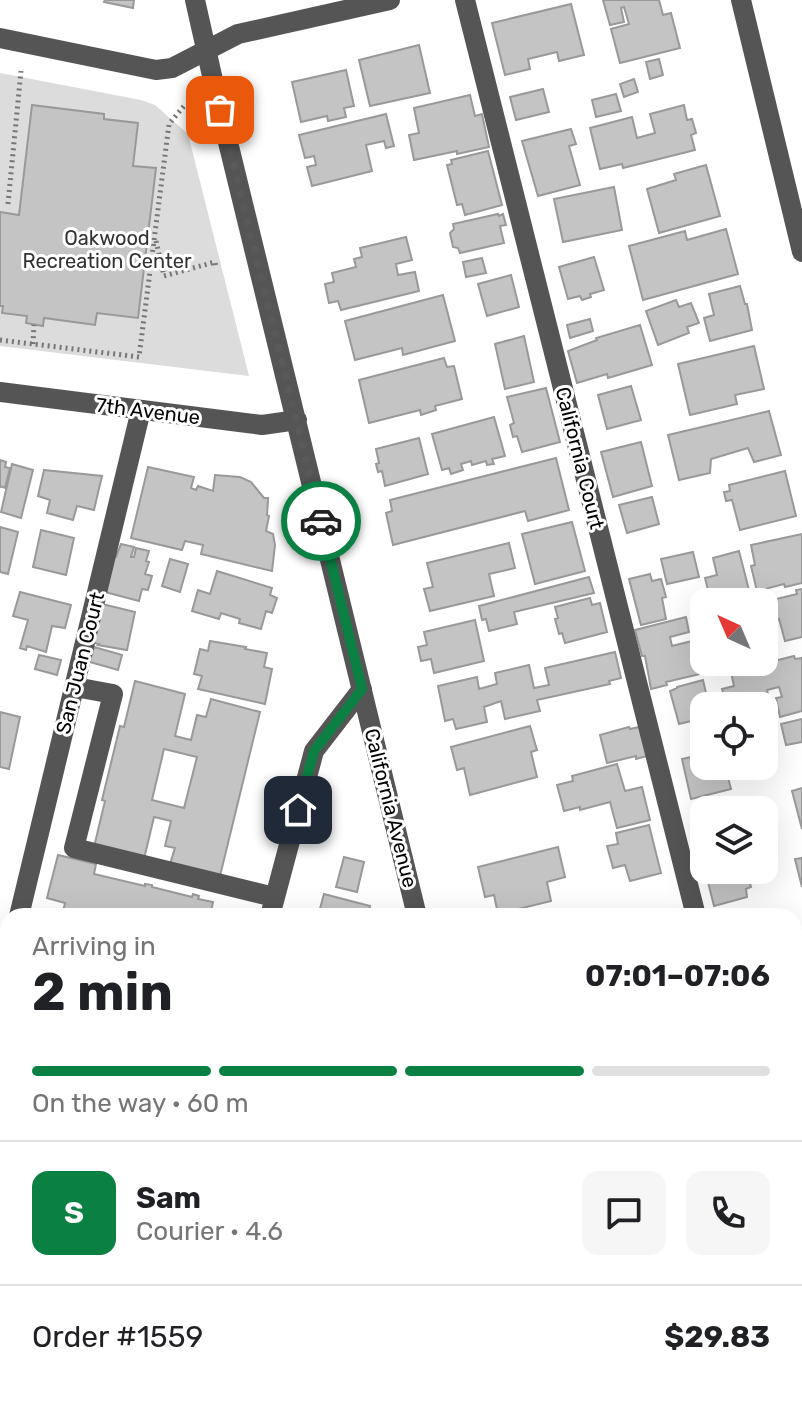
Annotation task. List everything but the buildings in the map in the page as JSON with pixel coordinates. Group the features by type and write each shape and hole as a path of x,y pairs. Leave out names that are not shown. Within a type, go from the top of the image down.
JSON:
{"street":[{"name":"California Avenue","path":"195,0 415,908"},
{"path":"0,38 156,70 172,68 238,34 390,0"},
{"name":"California Court","path":"465,0 694,908"},
{"path":"741,0 802,252"},
{"name":"7th Avenue","path":"0,392 262,425 297,420"},
{"name":"San Juan Court","path":"21,908 141,410"},
{"path":"75,687 113,694 74,848 272,907 314,751 362,689"}],"path":[{"path":"8,204 21,71"},
{"path":"0,340 139,357 169,124 184,106"},
{"path":"155,236 164,276 215,262 216,269"},
{"path":"33,344 34,325"}],"green space":[{"name":"Oakwood Recreation Center","path":"0,73 141,100 155,105 188,134 249,376 0,346"}],"way so far":[{"path":"220,110 321,521"}],"route":[{"path":"298,810 314,751 362,689 321,521"}]}
